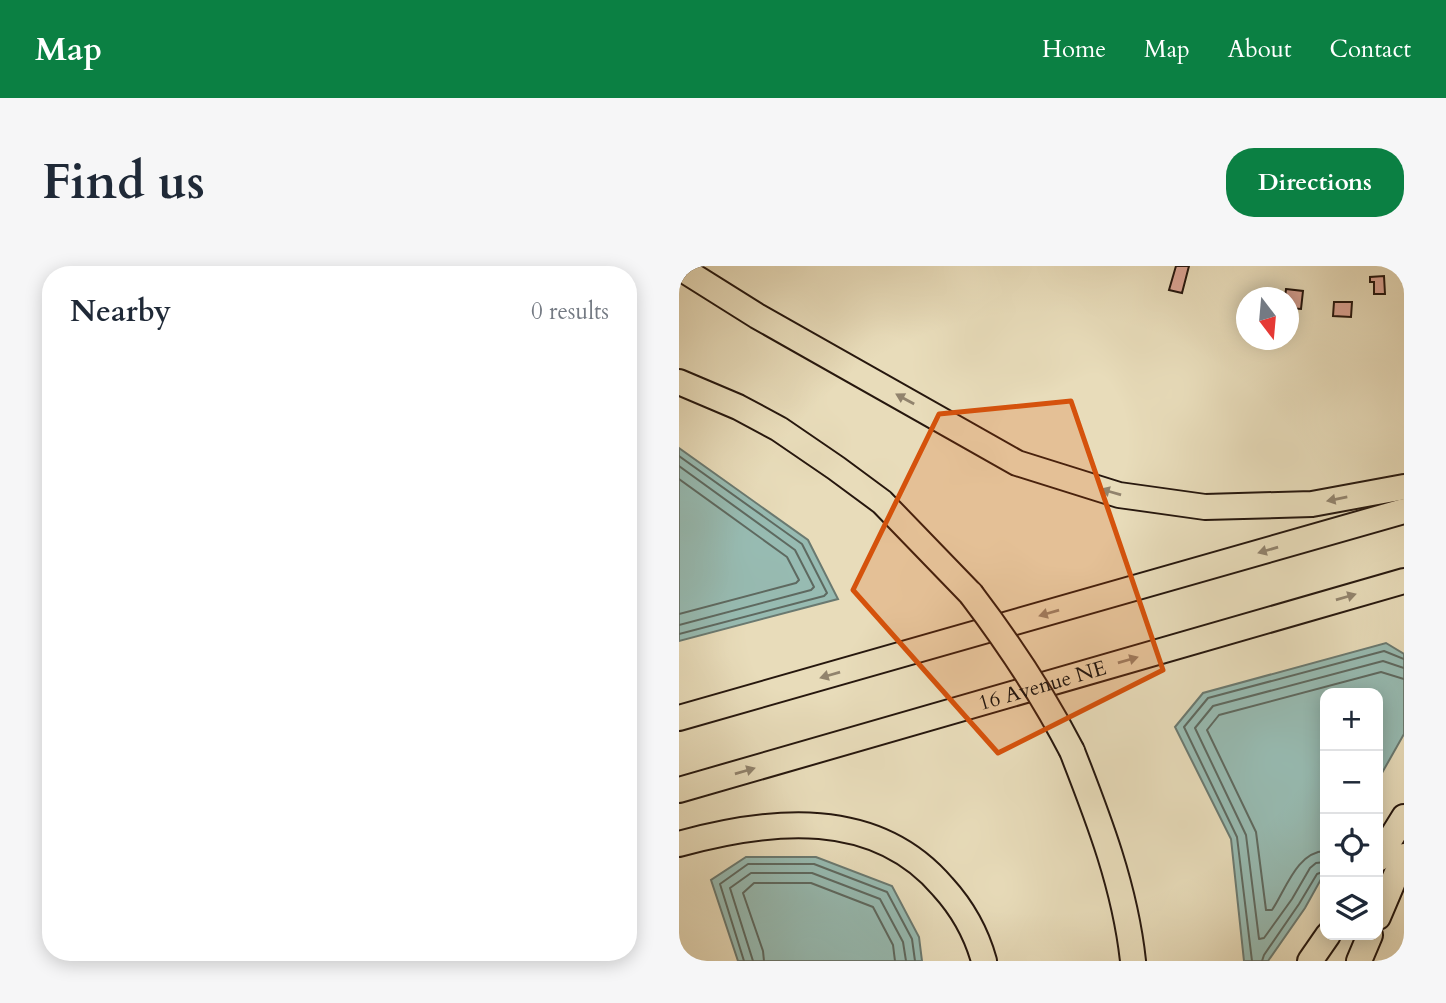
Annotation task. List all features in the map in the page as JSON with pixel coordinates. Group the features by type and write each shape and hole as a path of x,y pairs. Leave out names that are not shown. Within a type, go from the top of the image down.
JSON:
{"highway":[{"path":"679,267 757,316 1017,463 1119,495 1205,507 1245,506 1313,504 1404,487"},
{"path":"679,382 738,407 779,429 883,502 971,594 1009,644 1056,719 1072,751 1103,830 1118,881 1133,961"},
{"path":"679,718 1404,511"},
{"name":"16 Avenue NE","path":"679,790 1404,580"},
{"path":"1383,851 1404,817"},
{"path":"679,844 730,831 773,825 808,824 838,827 865,834 911,858 932,873 972,926 984,961"},
{"path":"1383,905 1404,856"},
{"path":"1310,961 1325,940"},
{"path":"1359,961 1368,940"}],"highlighted area":[{"path":"1071,401 1163,670 998,753 853,590 939,414"}],"water":[{"path":"679,448 808,540 838,599 679,641"},
{"path":"1386,643 1404,654 1404,734 1383,771 1383,688 1320,688 1320,881 1305,908 1268,961 1244,961 1231,839 1175,727 1203,693"},
{"path":"746,857 816,857 892,886 919,937 922,961 738,961 711,880"}],"building":[{"path":"1176,266 1189,266 1182,293 1169,290"},
{"path":"1384,276 1385,294 1374,294 1374,282 1370,282 1370,277"},
{"path":"1299,291 1303,291 1299,309"},
{"path":"1334,302 1352,302 1351,317 1333,316"}]}
